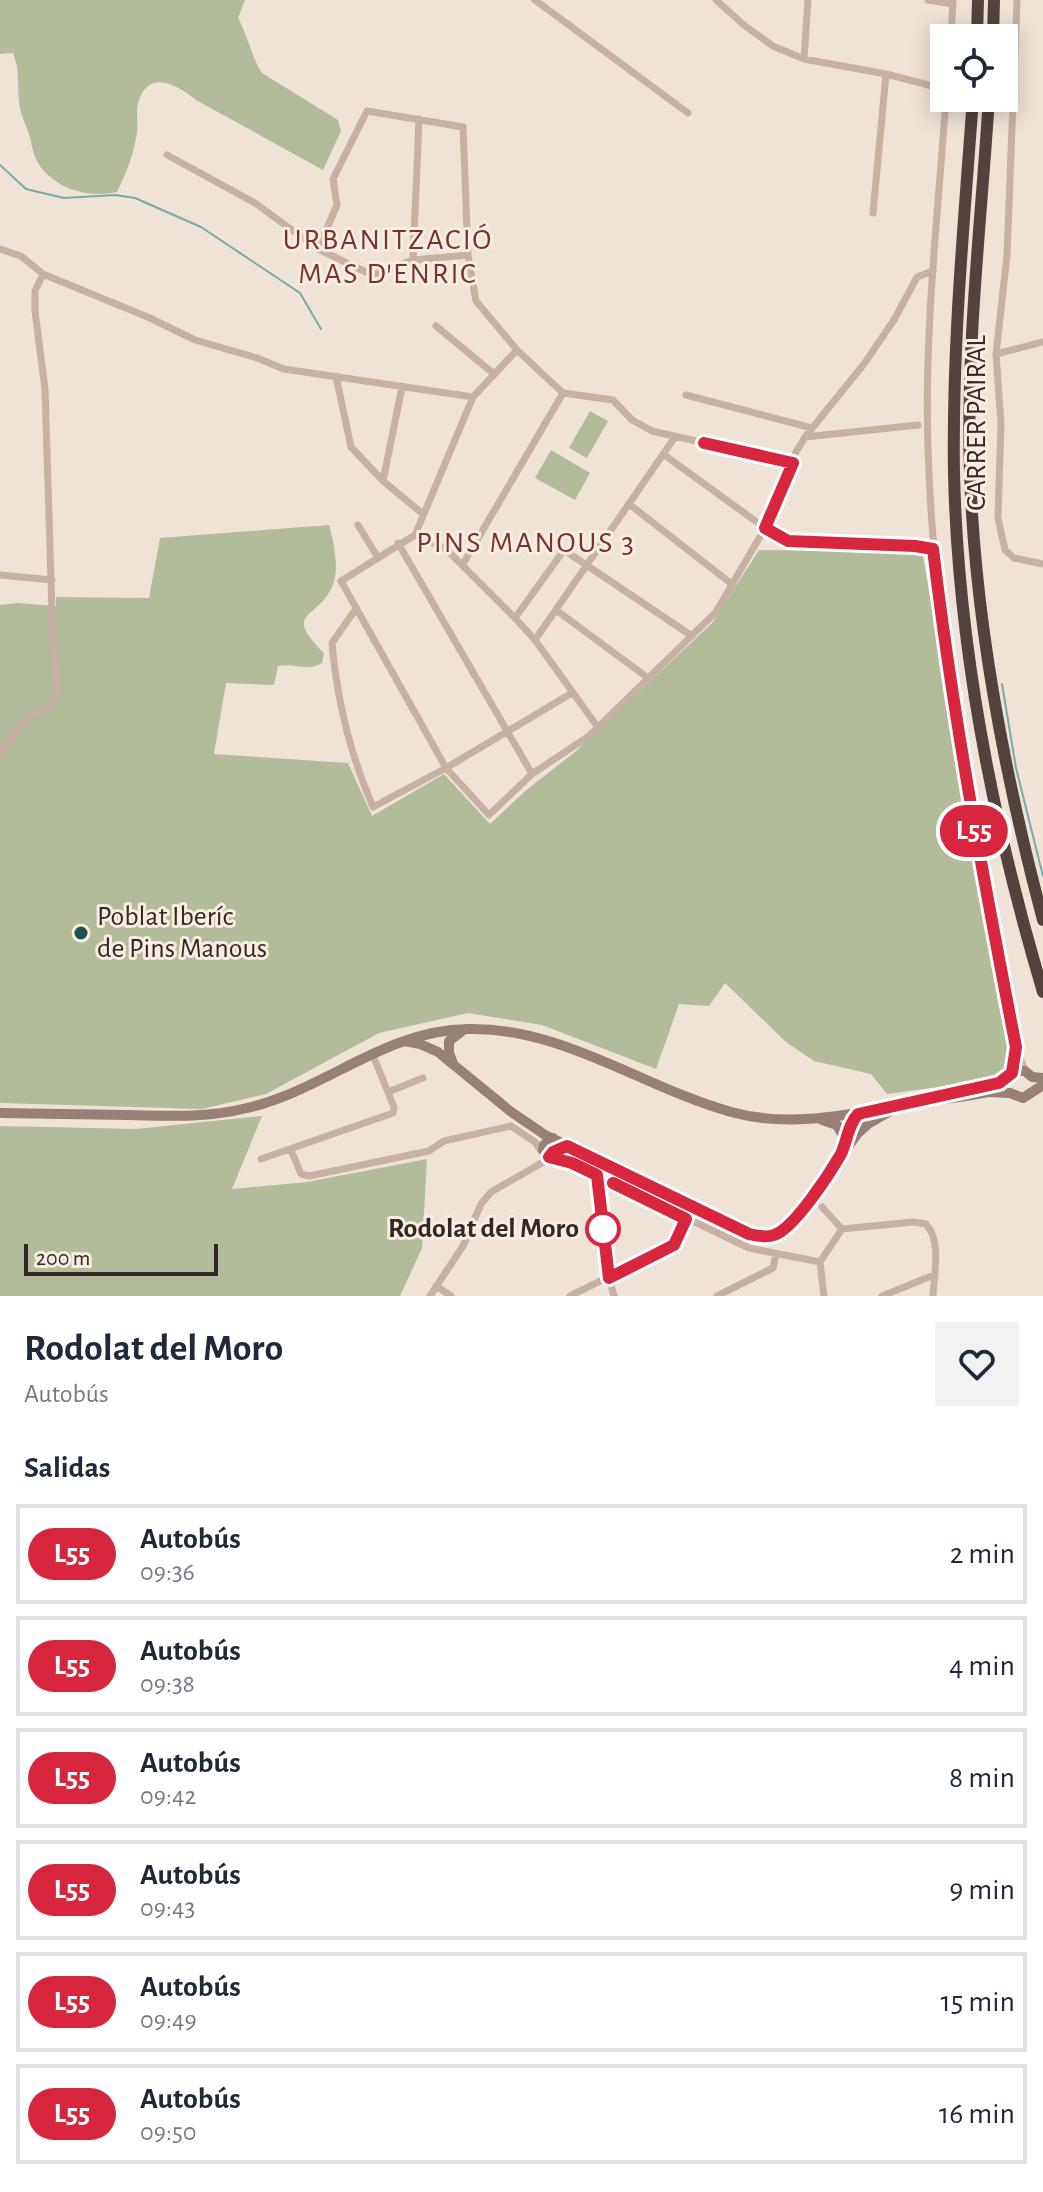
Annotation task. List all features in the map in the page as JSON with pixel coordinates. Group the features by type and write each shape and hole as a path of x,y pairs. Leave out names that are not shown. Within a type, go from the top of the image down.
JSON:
{"highway":[{"path":"977,24 978,0"},
{"path":"993,24 994,0"},
{"path":"972,112 954,402 954,475 960,561 967,643 991,787 1023,927 1043,992"},
{"path":"988,112 974,296 970,474 978,577 1010,785 1043,920"}],"main road":[{"path":"0,1113 181,1117 218,1114 287,1095 402,1041 441,1041 468,1029 505,1030 552,1041 705,1104 775,1119 816,1119 900,1106 1010,1076 1033,1076 1031,1092"},
{"path":"402,1041 441,1041"},
{"path":"441,1041 453,1063 534,1128 547,1152 567,1146 757,1236 777,1234 788,1227 840,1155 868,1124 900,1106"},
{"path":"1010,1076 1010,1093"},
{"path":"921,1102 988,1092 1010,1093 1018,1098 1043,1085"},
{"path":"840,1155 855,1117 862,1111"},
{"path":"816,1119 837,1125 846,1141"}],"street":[{"path":"535,0 688,113"},
{"path":"716,0 773,46 804,59 930,85"},
{"path":"804,59 808,0"},
{"path":"928,0 953,2 952,24"},
{"name":"CARRER PAIRAL","path":"1017,0 1007,255 996,354 1001,424 998,518 1005,550 1014,558 1043,564"},
{"path":"873,213 886,74"},
{"path":"318,249 337,205 333,179 367,111 463,127 468,255 476,301 517,350 563,393 613,400 632,420 652,431 793,463"},
{"path":"945,112 929,320 927,424 933,549 944,643 979,859 1016,1047 1033,1076"},
{"path":"413,260 419,119"},
{"path":"167,155 255,203 318,249 372,275 413,260 468,255"},
{"path":"0,249 21,256 43,274 195,340 284,369 473,397"},
{"path":"517,350 473,397 415,535 341,581 446,768 489,815 532,774 589,736 716,612 765,528 805,437 864,364 894,320 917,277 933,271"},
{"path":"0,752 27,718 48,707 58,696 53,644 45,389 35,311 35,291 43,274"},
{"path":"436,326 494,374"},
{"path":"996,354 1043,342"},
{"path":"336,376 351,447 383,481 423,514"},
{"path":"383,481 402,387"},
{"path":"463,564 563,393"},
{"path":"686,395 812,428"},
{"path":"805,437 918,425"},
{"path":"535,640 675,437"},
{"path":"663,454 765,528 788,541 933,549"},
{"path":"629,504 733,585"},
{"path":"358,525 377,556"},
{"path":"415,535 446,549 515,618 535,640 597,726"},
{"path":"398,543 532,774"},
{"path":"515,618 564,550 692,636"},
{"path":"0,575 52,580"},
{"path":"355,610 332,643 335,679 354,764 373,807 446,768 572,693"},
{"path":"556,610 648,678"},
{"path":"1010,1076 1016,1047"},
{"path":"261,1159 393,1113 394,1107 372,1053"},
{"path":"388,1092 423,1078"},
{"path":"291,1150 301,1174 309,1176 429,1151 444,1141 502,1126 515,1127 547,1152 749,1248 820,1262"},
{"path":"430,1296 463,1246 481,1204 491,1192 534,1168 547,1152"},
{"path":"597,1175 609,1278 614,1296"},
{"path":"822,1207 842,1229"},
{"path":"570,1296 674,1245 686,1219"},
{"path":"842,1229 913,1222 926,1224 934,1232 936,1247 933,1296"},
{"path":"824,1296 820,1262 842,1229"},
{"path":"717,1296 773,1268 776,1254"},
{"path":"882,1296 934,1275"},
{"path":"436,1286 451,1296"}],"green space":[{"path":"0,0 245,0 238,18 262,73 338,120 341,131 323,170 173,85 157,82 144,90 139,100 135,145 117,192 96,194 75,190 55,181 35,157 20,109 13,53 0,54"},
{"path":"590,411 608,421 587,458 569,448"},
{"path":"551,450 590,473 575,500 535,478"},
{"path":"329,525 336,573 325,598 304,623 305,630 324,653 322,663 311,667 278,666 274,685 226,683 214,754 348,763 372,816 444,774 490,824 576,751 712,623 759,550 922,551 1011,1054 1006,1071 996,1079 887,1094 871,1074 814,1061 786,1042 725,983 709,1006 679,1004 656,1069 542,1025 468,1013 379,1033 266,1094 202,1109 0,1103 0,605 56,606 56,597 149,598 160,538"},
{"path":"262,1116 232,1189 307,1182 427,1159 422,1248 400,1296 0,1296 0,1126 136,1129"}],"waterway":[{"path":"0,165 26,189 64,198 115,195 135,198 201,227 300,293 321,329"},
{"path":"1002,684 1016,768 1043,876"}],"bus line":[{"name":"L55","path":"613,1183 686,1219 674,1245 609,1278 597,1175 572,1163 549,1157 561,1147 567,1146 749,1234 777,1234 793,1221 840,1155 858,1114 999,1083 1012,1073 1016,1047 979,859 944,643 933,549 788,541 765,528 793,463 704,443"}],"place":[{"name":"Poblat Iberíc de Pins Manous","path":"81,933"},
{"name":"Rodolat del Moro","path":"603,1229"}],"district":[{"name":"URBANITZACIÓ MAS D'ENRIC","path":"388,257"},
{"name":"PINS MANOUS 3","path":"526,543"}]}
